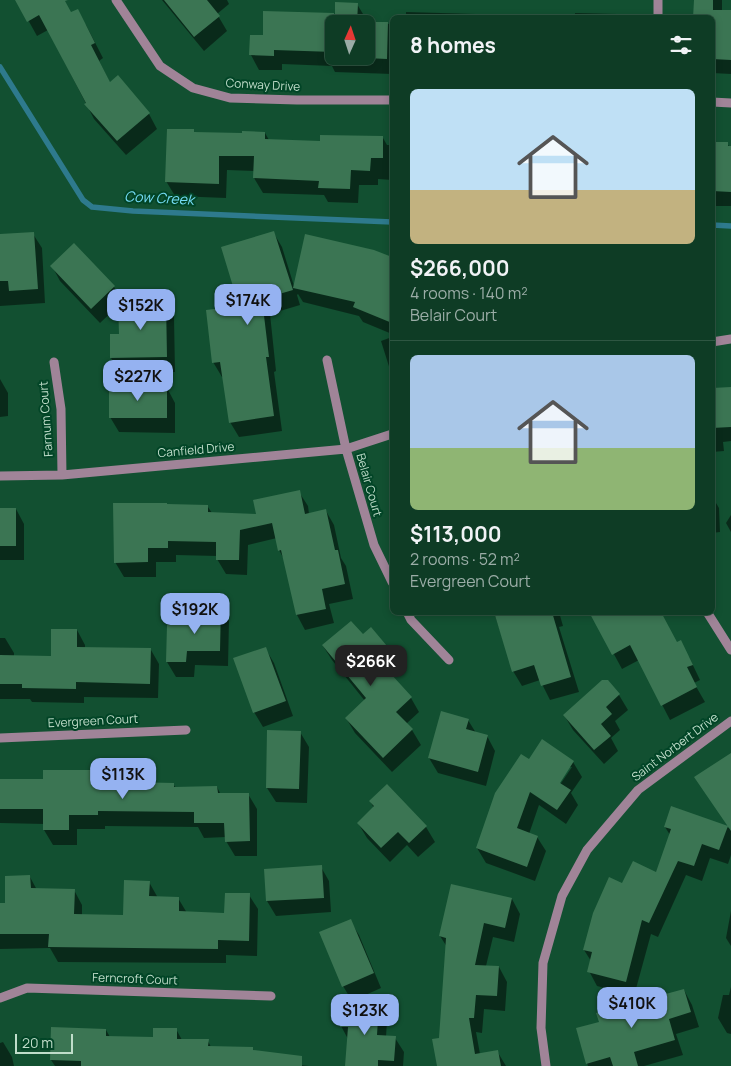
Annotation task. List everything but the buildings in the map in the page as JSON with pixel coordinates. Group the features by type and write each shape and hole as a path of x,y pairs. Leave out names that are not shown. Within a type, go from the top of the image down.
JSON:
{"street":[{"name":"Conway Drive","path":"116,0 160,66 193,88 230,98 390,100"},
{"path":"658,0 658,15"},
{"path":"715,102 731,103"},
{"path":"715,342 731,339"},
{"name":"Belair Court","path":"327,360 346,449 374,545 390,578"},
{"name":"Farnum Court","path":"54,362 61,409 62,475"},
{"name":"Canfield Drive","path":"0,476 62,475 346,449 390,435"},
{"path":"408,615 449,660"},
{"path":"709,615 731,650"},
{"name":"Saint Norbert Drive","path":"546,1066 541,1028 543,963 562,896 587,850 638,790 731,721"},
{"name":"Evergreen Court","path":"0,738 186,730"},
{"name":"Ferncroft Court","path":"0,998 27,988 271,996"}],"waterway":[{"name":"Cow Creek","path":"0,67 83,200 92,207 133,211 390,222"},
{"name":"Cow Creek","path":"715,225 731,226"}]}
